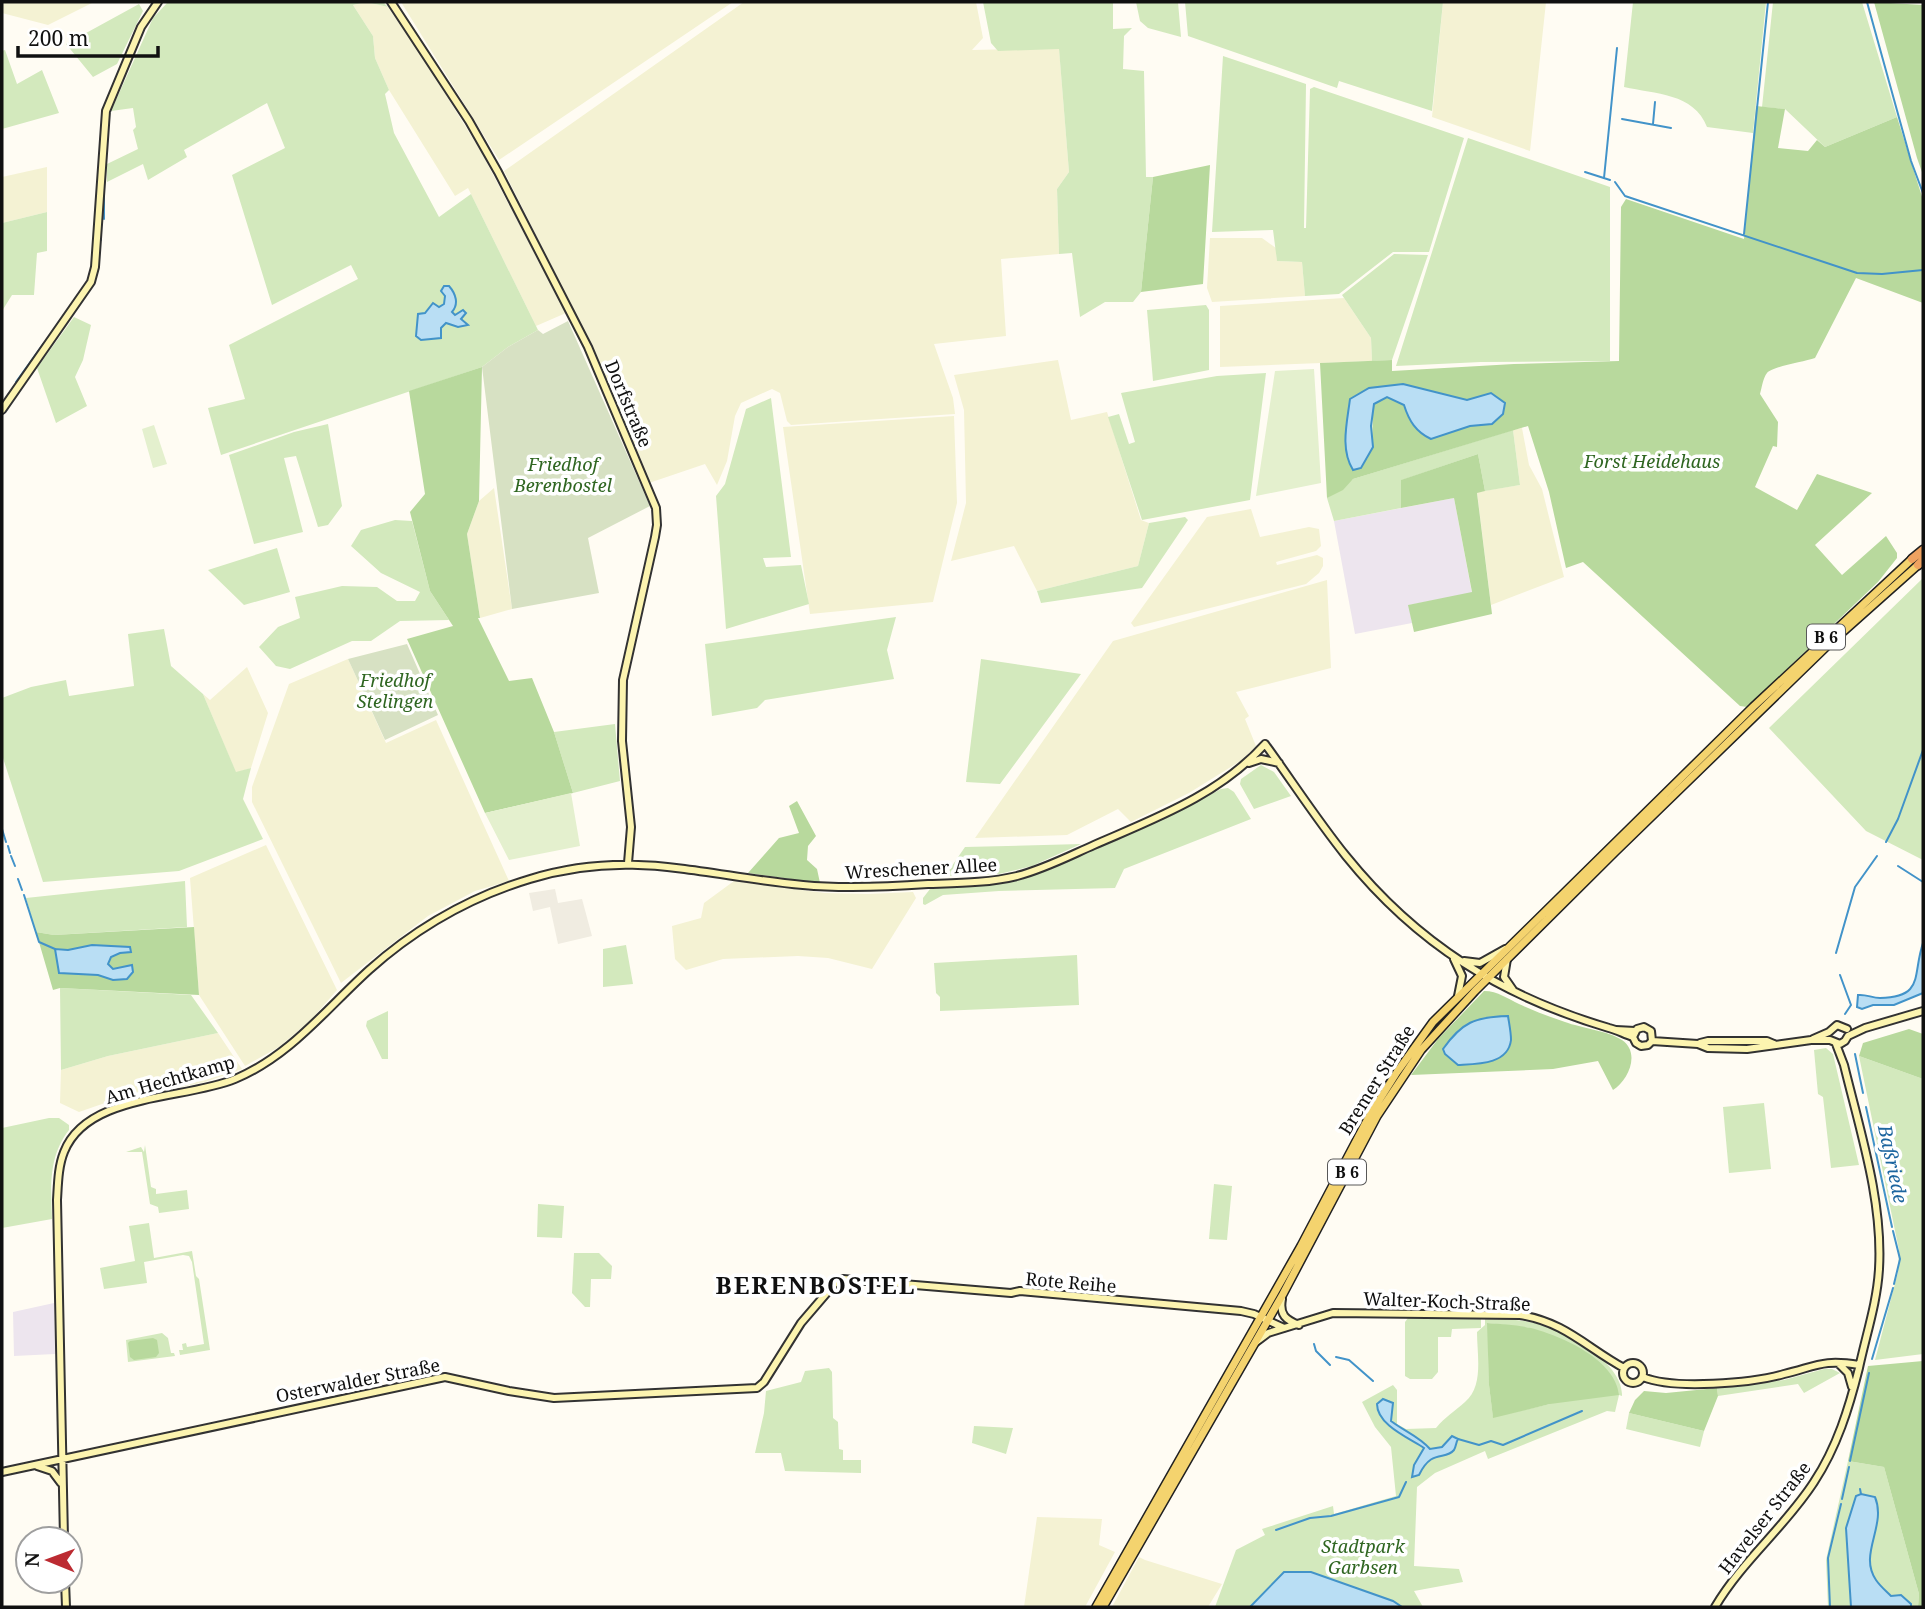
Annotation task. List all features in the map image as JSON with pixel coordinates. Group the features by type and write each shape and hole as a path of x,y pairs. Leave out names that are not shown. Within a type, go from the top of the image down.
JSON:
{"highway":[{"name":"B 6","path":"1918,561 1923,550"}],"main road":[{"name":"B 6","path":"1745,721 1918,561"},
{"name":"Bremer Straße","path":"1103,1607 1255,1343 1264,1319 1283,1294 1377,1116 1402,1075 1509,946 1745,721"},
{"name":"Bremer Straße","path":"1096,1607 1264,1319 1378,1103 1433,1022 1458,996 1507,959 1745,721"}],"street":[{"path":"2,410 91,282 95,267 106,111 141,27 158,2"},
{"name":"Dorfstraße","path":"391,2 469,121 498,172 588,347 656,508 655,537 623,680 622,741 631,827 628,863"},
{"name":"Wreschener Allee","path":"628,863 844,888 1005,878 1044,867 1169,812 1215,788 1247,763 1265,744 1279,763"},
{"path":"1247,763 1261,759 1279,763 1327,831 1366,878 1404,918 1453,957 1484,976 1559,1011 1634,1034 1644,1027 1652,1038 1698,1044 1708,1048 1747,1049 1811,1040 1835,1040 1847,1033 1923,1011"},
{"name":"Am Hechtkamp","path":"63,1525 58,1184 64,1151 82,1126 96,1116 121,1106 214,1086 259,1066 299,1038 391,951 436,920 473,901 507,886 553,872 585,866 628,863"},
{"path":"1453,957 1479,963 1509,946"},
{"path":"1453,957 1462,976 1458,996"},
{"path":"1507,959 1504,977 1514,991"},
{"path":"1835,1040 1831,1028 1838,1025 1847,1033"},
{"path":"1634,1034 1636,1043 1641,1046 1648,1045 1652,1038"},
{"name":"Havelser Straße","path":"1715,1607 1744,1566 1814,1482 1835,1446 1876,1297 1879,1243 1873,1189 1844,1065 1835,1040"},
{"name":"Osterwalder Straße","path":"2,1472 445,1377 554,1398 757,1388 764,1382 801,1323 837,1281 847,1278 878,1281"},
{"name":"Rote Reihe","path":"878,1281 1223,1310 1250,1313 1264,1319"},
{"path":"1283,1294 1283,1315 1288,1321 1299,1325"},
{"name":"Walter-Koch-Straße","path":"1255,1343 1268,1334 1321,1315 1520,1315 1541,1319 1566,1329 1624,1368"},
{"path":"1264,1319 1284,1328"},
{"path":"1629,1363 1639,1364 1643,1377 1636,1383 1628,1382 1623,1377 1624,1368 1629,1363"},
{"path":"1837,1363 1850,1376 1852,1391"},
{"path":"1643,1377 1669,1384 1716,1383 1776,1376 1815,1364 1859,1365"},
{"path":"32,1465 49,1469 62,1484"}],"shaded area":[{"path":"2,2 94,2 48,25 2,13"},
{"path":"366,2 388,7 420,53 480,150 566,313 536,326 468,188 455,196 389,90 375,58 373,36 353,5"},
{"path":"401,2 733,2 499,160"},
{"path":"744,2 976,2 983,38 972,50 1059,48 1069,172 1057,189 1059,254 1001,259 1006,336 934,344 953,398 955,414 791,425 787,421 780,393 772,389 741,403 735,416 727,461 717,485 705,464 649,483 586,335 504,171"},
{"path":"1443,2 1546,2 1530,151 1432,117"},
{"path":"47,167 47,212 2,223 2,177"},
{"path":"1210,238 1262,238 1276,248 1277,261 1302,262 1305,296 1212,302 1207,288"},
{"path":"1344,298 1371,338 1372,361 1220,367 1220,306"},
{"path":"1058,360 1071,420 1107,412 1141,520 1149,523 1138,566 1037,591 1014,546 951,561 966,503 964,410 954,375"},
{"path":"954,416 957,503 933,602 810,614 783,427"},
{"path":"1522,428 1529,465 1542,489 1564,577 1491,605 1477,492 1520,485 1513,430"},
{"path":"494,488 512,609 480,618 467,534 479,501"},
{"path":"1454,498 1472,593 1409,605 1412,623 1355,634 1334,521"},
{"path":"1251,509 1260,537 1309,527 1319,529 1321,546 1316,551 1276,562 1277,565 1317,555 1323,558 1319,573 1306,584 1134,627 1131,623 1207,517"},
{"path":"1327,580 1331,668 1236,692 1249,716 1245,719 1256,746 1242,760 1189,793 1131,822 1118,809 1067,835 975,838 1113,641"},
{"path":"348,659 386,743 436,720 509,881 475,891 428,916 341,983 252,802 252,787 289,684"},
{"path":"247,667 268,713 251,768 236,773 203,694 210,700"},
{"path":"266,845 337,990 311,1020 279,1047 245,1066 199,995 190,878"},
{"path":"734,881 825,893 913,892 916,898 872,969 828,958 798,956 723,959 686,970 675,959 672,926 701,918 704,903"},
{"path":"555,889 558,903 582,899 592,936 558,944 550,907 533,911 529,893"},
{"path":"218,1033 242,1069 205,1082 105,1103 79,1112 60,1103 61,1070 108,1056"},
{"path":"54,1303 55,1354 14,1356 13,1312"},
{"path":"1037,1517 1102,1519 1099,1545 1115,1552 1085,1607 1024,1607"},
{"path":"1139,1557 1222,1584 1208,1607 1112,1607"}],"green space":[{"path":"168,2 366,2 353,5 373,36 375,58 389,90 385,94 394,133 439,217 471,194 538,330 508,347 482,367 221,455 208,408 245,399 229,345 358,279 351,265 272,305 232,175 285,148 267,103 184,150 187,157 148,180 143,164 107,182 107,164 138,149 133,130 136,127 133,108 111,111 153,18"},
{"path":"366,2 383,2 388,7"},
{"path":"983,2 1113,2 1113,29 1132,28 1124,36 1123,69 1144,71 1146,177 1153,177 1141,292 1133,302 1105,302 1080,317 1072,253 1059,254 1057,189 1069,172 1059,49 998,51 991,43"},
{"path":"1136,2 1178,2 1181,37 1148,28 1140,21"},
{"path":"1185,2 1443,2 1432,111 1339,81 1337,88 1188,36"},
{"path":"1633,2 1766,2 1753,133 1707,127 1693,107 1683,101 1624,87"},
{"path":"1773,2 1862,2 1897,117 1825,147 1785,109 1762,107"},
{"path":"1874,2 1923,5 1923,175 1917,158"},
{"path":"139,4 143,11 117,64 93,77 66,44"},
{"path":"5,50 17,84 42,70 59,113 2,129 2,51"},
{"path":"1223,56 1306,84 1304,228 1310,89 1314,87 1464,138 1429,252 1393,252 1339,294 1305,296 1302,262 1277,261 1273,230 1212,232"},
{"name":"Forst Heidehaus","path":"1756,106 1785,109 1778,148 1808,151 1817,140 1825,147 1897,117 1923,200 1923,303 1856,278 1815,358 1782,366 1767,373 1760,394 1778,422 1777,447 1773,446 1755,487 1797,510 1817,474 1872,493 1815,545 1842,575 1886,536 1897,553 1897,558 1878,582 1747,707 1740,706 1583,562 1566,568 1549,492 1528,426 1353,479 1343,490 1327,498 1320,363 1392,360 1392,371 1619,361 1621,207 1626,199 1744,239","holes":["1403,384 1467,400 1491,393 1492,424 1470,426 1431,439 1414,425 1404,405 1387,397 1374,404 1372,439 1367,459 1369,388"]},
{"path":"1468,138 1610,187 1610,361 1396,366"},
{"path":"1210,165 1203,284 1141,292 1153,177"},
{"path":"47,212 47,251 37,253 34,295 12,295 2,311 2,223"},
{"path":"1394,254 1428,255 1392,360 1372,361 1371,338 1342,295"},
{"path":"1206,305 1209,310 1209,370 1153,381 1147,310"},
{"path":"74,317 91,325 83,360 75,377 87,406 56,423 37,368"},
{"name":"Friedhof Berenbostel","path":"568,321 650,506 588,538 599,593 512,609 482,367 508,347 538,330 543,334"},
{"path":"482,367 479,501 467,534 478,618 509,681 532,678 554,732 573,793 485,813 407,639 453,626 430,591 410,512 425,494 409,391"},
{"path":"1314,369 1321,483 1256,496 1275,371"},
{"path":"1266,373 1250,500 1142,520 1108,417 1119,414 1129,444 1135,442 1121,393 1217,376"},
{"path":"771,398 791,557 763,558 766,567 801,565 809,604 726,629 716,496 725,484 746,409"},
{"path":"328,424 342,506 328,525 318,527 296,456 284,458 303,532 254,544 229,455 294,432"},
{"path":"154,425 167,464 153,468 142,429"},
{"path":"1513,430 1520,485 1485,491 1478,454 1402,480 1401,508 1334,521 1327,498 1353,479"},
{"path":"1478,454 1485,491 1477,493 1492,614 1414,632 1408,605 1472,592 1454,498 1401,508 1401,480"},
{"path":"1185,517 1188,520 1142,588 1041,603 1037,591 1138,566 1149,523"},
{"path":"395,520 412,521 430,591 449,620 400,621 371,641 352,641 290,669 276,666 259,647 278,627 300,618 295,597 342,586 377,587 397,601 415,601 420,592 381,573 351,546 361,530"},
{"path":"277,548 290,592 244,605 208,570"},
{"path":"1923,578 1923,860 1866,831 1769,728"},
{"path":"896,617 887,650 894,679 765,700 757,708 712,716 705,644"},
{"path":"164,629 171,666 203,694 236,772 251,768 243,799 263,839 179,871 43,882 2,755 2,698 31,687 66,680 69,696 134,686 128,634"},
{"name":"Friedhof Stelingen","path":"407,644 438,715 385,740 348,659"},
{"path":"981,659 1081,674 1000,784 966,782"},
{"path":"615,724 620,781 573,793 554,732"},
{"path":"1261,765 1274,772 1291,796 1254,809 1240,784 1241,779"},
{"path":"1228,788 1234,792 1251,819 1124,869 1115,888 943,895 923,904 923,898 930,889 1024,877 1063,863"},
{"path":"571,793 580,846 509,860 485,813"},
{"path":"797,801 816,836 808,846 807,860 817,869 820,883 748,873 779,838 799,833 789,806"},
{"path":"1081,844 1032,866 999,874 945,876 965,847"},
{"path":"185,881 187,927 54,935 36,932 26,898"},
{"path":"194,927 199,995 60,988 53,990 36,932 54,935","holes":["55,949 131,952 111,957 108,964 113,969 123,969 127,979 113,980 98,975 59,973"]},
{"path":"626,945 633,984 603,987 603,949"},
{"path":"1077,955 1079,1005 940,1011 934,963"},
{"path":"60,988 191,995 218,1033 108,1056 61,1070"},
{"path":"1484,991 1622,1040 1631,1052 1627,1074 1613,1090 1598,1061 1553,1069 1411,1075 1438,1039"},
{"path":"388,1011 388,1059 382,1059 366,1026 367,1021"},
{"path":"1909,1029 1923,1034 1923,1079 1859,1056 1863,1043"},
{"path":"1826,1048 1833,1054 1859,1165 1831,1168 1823,1097 1818,1094 1814,1050"},
{"path":"1859,1056 1923,1079 1923,1354 1875,1360 1898,1272 1899,1250"},
{"path":"1764,1103 1771,1169 1729,1173 1723,1107"},
{"path":"59,1118 69,1125 57,1151 52,1173 52,1219 2,1228 2,1128"},
{"path":"145,1145 151,1187 156,1189 156,1194 187,1190 189,1209 159,1213 158,1207 150,1204 142,1152 126,1152 141,1147 144,1152"},
{"path":"1214,1184 1232,1186 1227,1240 1209,1239"},
{"path":"538,1204 564,1206 562,1238 537,1237"},
{"path":"149,1223 154,1258 192,1251 210,1350 180,1355 182,1344 186,1343 187,1347 204,1344 189,1256 144,1262 147,1283 104,1289 100,1268 135,1261 129,1226"},
{"path":"574,1253 599,1253 612,1266 611,1279 591,1279 590,1307 585,1307 572,1293"},
{"path":"1408,1318 1481,1319 1481,1328 1452,1329 1451,1337 1438,1337 1438,1372 1432,1379 1410,1379 1405,1376 1405,1322"},
{"name":"Stadtpark Garbsen","path":"1485,1318 1516,1320 1561,1332 1603,1360 1620,1384 1622,1396 1619,1395 1615,1412 1607,1411 1488,1459 1485,1451 1435,1473 1417,1487 1414,1566 1459,1569 1463,1582 1414,1591 1423,1607 1215,1607 1236,1550 1265,1535 1262,1529 1333,1506 1334,1514 1396,1496 1391,1447 1375,1427 1362,1402 1393,1385 1397,1390 1397,1424 1406,1429 1436,1428 1465,1402 1475,1388 1478,1370 1477,1332 1485,1325","holes":["1488,1323 1530,1328 1550,1404 1493,1417 1489,1385"]},
{"path":"1487,1323 1531,1328 1572,1343 1586,1351 1608,1371 1616,1382 1619,1395 1550,1404 1493,1418"},
{"path":"162,1333 168,1338 171,1353 175,1356 128,1362 126,1340"},
{"path":"153,1338 157,1340 159,1353 156,1357 134,1360 130,1357 130,1341"},
{"path":"1923,1361 1923,1607 1918,1607 1919,1594 1884,1467 1848,1461 1868,1366"},
{"path":"829,1368 832,1372 833,1418 838,1422 839,1449 843,1450 843,1460 861,1460 861,1473 785,1471 781,1453 755,1453 766,1391 801,1382 805,1371"},
{"path":"1824,1369 1840,1373 1804,1393 1798,1384 1718,1396 1717,1388 1784,1380"},
{"path":"1717,1388 1718,1396 1704,1431 1629,1413 1635,1400 1644,1391 1666,1393"},
{"path":"1629,1413 1704,1431 1700,1447 1626,1429"},
{"path":"974,1426 1013,1428 1006,1454 972,1443"},
{"path":"1848,1461 1884,1467 1919,1594 1918,1607 1828,1607 1826,1560"}],"water":[{"path":"444,286 449,286 455,296 452,312 455,315 463,310 466,313 461,319 468,325 458,327 446,323 441,328 441,338 421,340 416,336 418,314 425,313 433,303 439,307 444,304 445,296 441,291"},
{"path":"1403,384 1467,400 1491,393 1505,403 1503,414 1492,424 1470,426 1431,439 1414,425 1404,405 1387,397 1374,404 1371,426 1373,447 1361,468 1353,470 1346,445 1350,399 1369,388"},
{"path":"1923,943 1923,993 1894,1005 1873,1005 1862,1009 1857,1007 1858,995 1894,997 1910,989"},
{"path":"92,945 130,947 131,952 111,957 108,964 113,969 132,965 133,972 127,979 113,980 98,975 59,973 55,949 68,950"},
{"path":"1508,1016 1511,1040 1509,1048 1498,1059 1458,1065 1445,1054 1443,1049 1463,1027 1478,1020"},
{"path":"1383,1399 1393,1403 1391,1421 1430,1449 1442,1447 1452,1436 1458,1439 1454,1450 1447,1455 1433,1458 1419,1475 1412,1477 1414,1465 1424,1448 1388,1425 1382,1418 1377,1404"},
{"path":"1861,1494 1875,1497 1878,1508 1871,1550 1871,1570 1891,1596 1901,1595 1911,1607 1851,1607 1846,1528 1856,1496"},
{"path":"1284,1572 1311,1572 1393,1601 1402,1607 1250,1607"}],"waterway":[{"path":"1744,234 1768,2"},
{"path":"1867,2 1911,161 1923,193"},
{"path":"1604,178 1617,48"},
{"path":"1653,124 1655,102"},
{"path":"1622,119 1671,128"},
{"path":"106,154 108,132"},
{"path":"105,168 106,160"},
{"path":"105,172 105,180"},
{"path":"1585,172 1610,180"},
{"path":"1615,182 1625,196 1857,273 1882,274 1923,270"},
{"path":"104,189 104,219"},
{"path":"101,229 101,240"},
{"path":"16,382 44,343"},
{"name":"Baßriede","path":"1886,842 1898,819 1923,750"},
{"path":"2,829 6,842"},
{"path":"8,846 10,853"},
{"path":"11,856 15,866"},
{"name":"Baßriede","path":"1836,953 1855,887 1877,856"},
{"path":"1898,866 1923,882"},
{"path":"18,879 22,890"},
{"path":"24,895 39,942 55,949"},
{"name":"Baßriede","path":"1840,975 1851,1005 1845,1014"},
{"name":"Baßriede","path":"1855,1054 1863,1093"},
{"name":"Baßriede","path":"1866,1107 1892,1227"},
{"name":"Baßriede","path":"1893,1231 1900,1259 1894,1284"},
{"name":"Baßriede","path":"1872,1359 1893,1288"},
{"path":"1314,1344 1316,1351 1330,1365"},
{"path":"1336,1357 1349,1360 1373,1381"},
{"name":"Baßriede","path":"1850,1461 1869,1373"},
{"path":"1458,1439 1479,1445 1491,1441 1503,1445 1582,1411"},
{"name":"Baßriede","path":"1842,1499 1849,1467"},
{"path":"1276,1530 1310,1518 1331,1516 1399,1497 1406,1482"},
{"path":"1860,1489 1861,1494"},
{"name":"Baßriede","path":"1830,1607 1828,1558 1841,1504"}],"district":[{"name":"BERENBOSTEL","path":"816,1286"}]}
